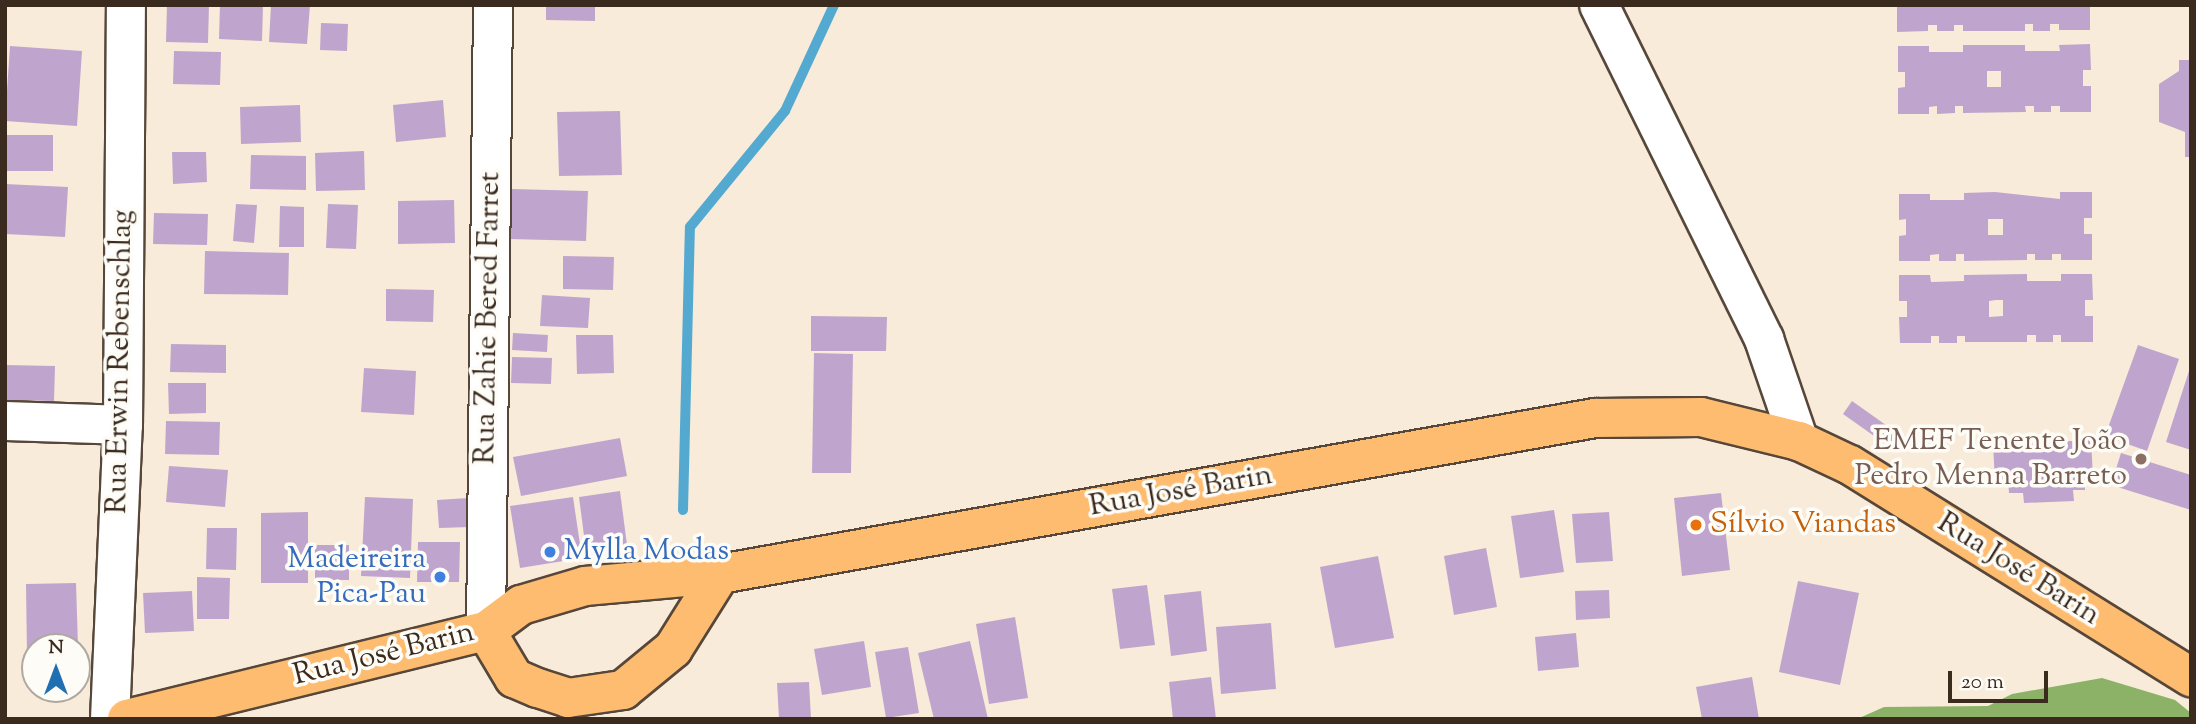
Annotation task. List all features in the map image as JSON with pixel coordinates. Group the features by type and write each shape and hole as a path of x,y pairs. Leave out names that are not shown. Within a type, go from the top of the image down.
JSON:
{"main road":[{"name":"Rua José Barin","path":"127,719 486,631 521,605 585,586 720,574 1595,418 1701,417 1799,441 1850,465 2191,677"},
{"path":"486,631 514,678 568,698 603,707 673,649 720,574"}],"street":[{"name":"Rua Erwin Rebenschlag","path":"110,719 122,425 126,5"},
{"name":"Rua Zahie Bered Farret","path":"486,631 493,5"},
{"path":"1599,5 1764,339 1799,441"},
{"path":"5,421 122,425"}],"green space":[{"path":"2102,678 2175,700 2191,713 2191,719 1857,719 1884,707 1988,706 2012,694"}],"building":[{"path":"167,5 209,5 208,43 166,42"},
{"path":"220,5 263,5 262,41 219,39"},
{"path":"271,5 310,5 307,44 269,42"},
{"path":"546,5 595,5 595,21 546,20"},
{"path":"2090,5 2090,30 2059,30 2059,24 2050,24 2050,31 2033,31 2033,24 2025,24 2025,31 1963,31 1963,25 1954,25 1954,31 1937,31 1937,25 1928,25 1928,31 1897,32 1897,6"},
{"path":"321,23 348,24 347,51 320,50"},
{"path":"2090,44 2091,70 2083,70 2083,86 2091,86 2091,112 2060,112 2060,106 2051,106 2051,112 2034,112 2034,106 2025,106 2026,112 1963,113 1963,106 1955,106 1955,113 1937,114 1937,106 1929,107 1929,114 1898,114 1898,88 1905,87 1905,72 1898,72 1898,46 1929,46 1929,52 1963,52 1963,45 2025,45 2025,51 2060,51 2059,45","holes":["1987,71 2001,71 2001,87 1987,87"]},
{"path":"10,46 82,51 77,126 5,121"},
{"path":"174,51 221,52 220,85 173,84"},
{"path":"2179,60 2191,60 2191,157 2185,157 2185,132 2159,122 2159,84 2179,71"},
{"path":"443,100 446,137 396,142 393,105"},
{"path":"300,105 301,142 241,144 240,107"},
{"path":"620,111 622,175 559,176 557,112"},
{"path":"5,135 53,135 53,171 5,171"},
{"path":"364,151 365,190 316,191 315,153"},
{"path":"172,152 206,152 207,182 173,184"},
{"path":"251,155 306,156 306,190 250,189"},
{"path":"5,184 68,187 65,237 5,234"},
{"path":"512,189 588,191 586,241 510,239"},
{"path":"1995,192 2060,199 2060,192 2092,192 2092,218 2084,218 2084,234 2092,234 2092,260 2061,260 2061,254 2052,254 2052,260 2035,260 2035,254 2027,254 2027,260 1964,261 1964,254 1956,254 1956,261 1939,261 1939,254 1930,255 1930,261 1899,261 1899,236 1906,235 1906,219 1899,220 1899,194 1930,194 1930,200 1964,200 1964,193","holes":["1988,219 2003,219 2003,235 1988,235"]},
{"path":"454,200 455,243 398,244 398,201"},
{"path":"236,204 257,205 254,243 233,241"},
{"path":"328,204 358,205 356,249 326,248"},
{"path":"280,206 304,207 304,247 279,247"},
{"path":"154,213 208,214 207,245 153,244"},
{"path":"205,251 289,253 288,295 204,294"},
{"path":"563,256 614,257 613,290 563,289"},
{"path":"2027,274 2027,281 2061,281 2061,274 2092,274 2093,300 2085,300 2085,316 2093,316 2093,342 2061,342 2061,335 2053,335 2053,342 2036,342 2036,335 2027,335 2027,342 1965,342 1965,336 1957,336 1957,343 1939,343 1939,336 1931,336 1931,343 1900,343 1899,317 1907,317 1907,301 1899,301 1899,275 1930,275 1931,282 1964,281 1964,275","holes":["2003,300 2003,316 1989,317 1989,301"]},
{"path":"386,289 434,290 433,322 386,321"},
{"path":"542,295 590,298 588,328 540,326"},
{"path":"811,316 887,317 886,351 811,351"},
{"path":"513,333 548,335 547,352 512,350"},
{"path":"576,335 613,335 614,373 577,374"},
{"path":"171,344 226,345 226,373 170,372"},
{"path":"2138,345 2179,359 2147,451 2105,436"},
{"path":"814,353 853,354 851,473 812,473"},
{"path":"512,357 552,358 551,384 511,383"},
{"path":"5,365 55,366 54,401 5,400"},
{"path":"364,368 416,371 414,415 361,412"},
{"path":"2191,368 2191,450 2166,442"},
{"path":"168,383 206,383 206,413 169,414"},
{"path":"1852,401 1900,435 1891,448 1843,414"},
{"path":"166,421 220,422 219,455 165,454"},
{"path":"620,438 627,476 521,496 513,457"},
{"path":"2091,440 2093,477 2085,478 2085,490 2073,490 2074,501 2024,503 2023,493 2009,493 2008,479 1995,480 1993,445"},
{"path":"2121,453 2191,475 2191,510 2111,485"},
{"path":"169,466 228,470 225,507 166,502"},
{"path":"620,491 627,545 586,551 579,497"},
{"path":"1721,493 1730,570 1682,576 1674,498"},
{"path":"365,497 413,499 410,578 361,576"},
{"path":"573,497 582,558 520,568 510,506"},
{"path":"468,498 470,527 439,528 437,500"},
{"path":"1554,510 1564,572 1520,578 1511,516"},
{"path":"308,512 308,583 261,583 261,513"},
{"path":"1609,512 1613,561 1576,563 1572,514"},
{"path":"207,528 237,528 236,570 206,569"},
{"path":"418,542 460,542 459,582 417,582"},
{"path":"315,545 349,545 349,580 315,580"},
{"path":"1486,548 1497,607 1454,615 1444,556"},
{"path":"1378,556 1394,638 1335,648 1320,567"},
{"path":"197,577 230,578 229,619 197,619"},
{"path":"1798,581 1859,593 1840,685 1779,672"},
{"path":"76,583 78,633 27,633 26,584"},
{"path":"1147,585 1155,645 1120,649 1112,589"},
{"path":"1609,590 1610,618 1576,620 1575,591"},
{"path":"192,591 194,631 145,633 143,593"},
{"path":"1201,591 1207,651 1171,656 1164,595"},
{"path":"1015,617 1028,698 989,704 976,624"},
{"path":"1271,623 1276,689 1221,694 1216,627"},
{"path":"1576,633 1579,667 1538,671 1535,637"},
{"path":"864,641 871,687 822,695 814,649"},
{"path":"970,641 988,719 934,719 918,653"},
{"path":"908,647 919,713 886,718 875,652"},
{"path":"1211,677 1216,719 1173,719 1169,682"},
{"path":"1752,677 1759,719 1702,719 1696,687"},
{"path":"809,682 811,719 779,719 777,683"}],"waterway":[{"path":"683,510 690,227 785,111 834,5"}],"place":[{"name":"EMEF Tenente João Pedro Menna Barreto","path":"2141,459"},
{"name":"Sílvio Viandas","path":"1696,525"},
{"name":"Mylla Modas","path":"550,552"},
{"name":"Madeireira Pica-Pau","path":"440,577"}]}
